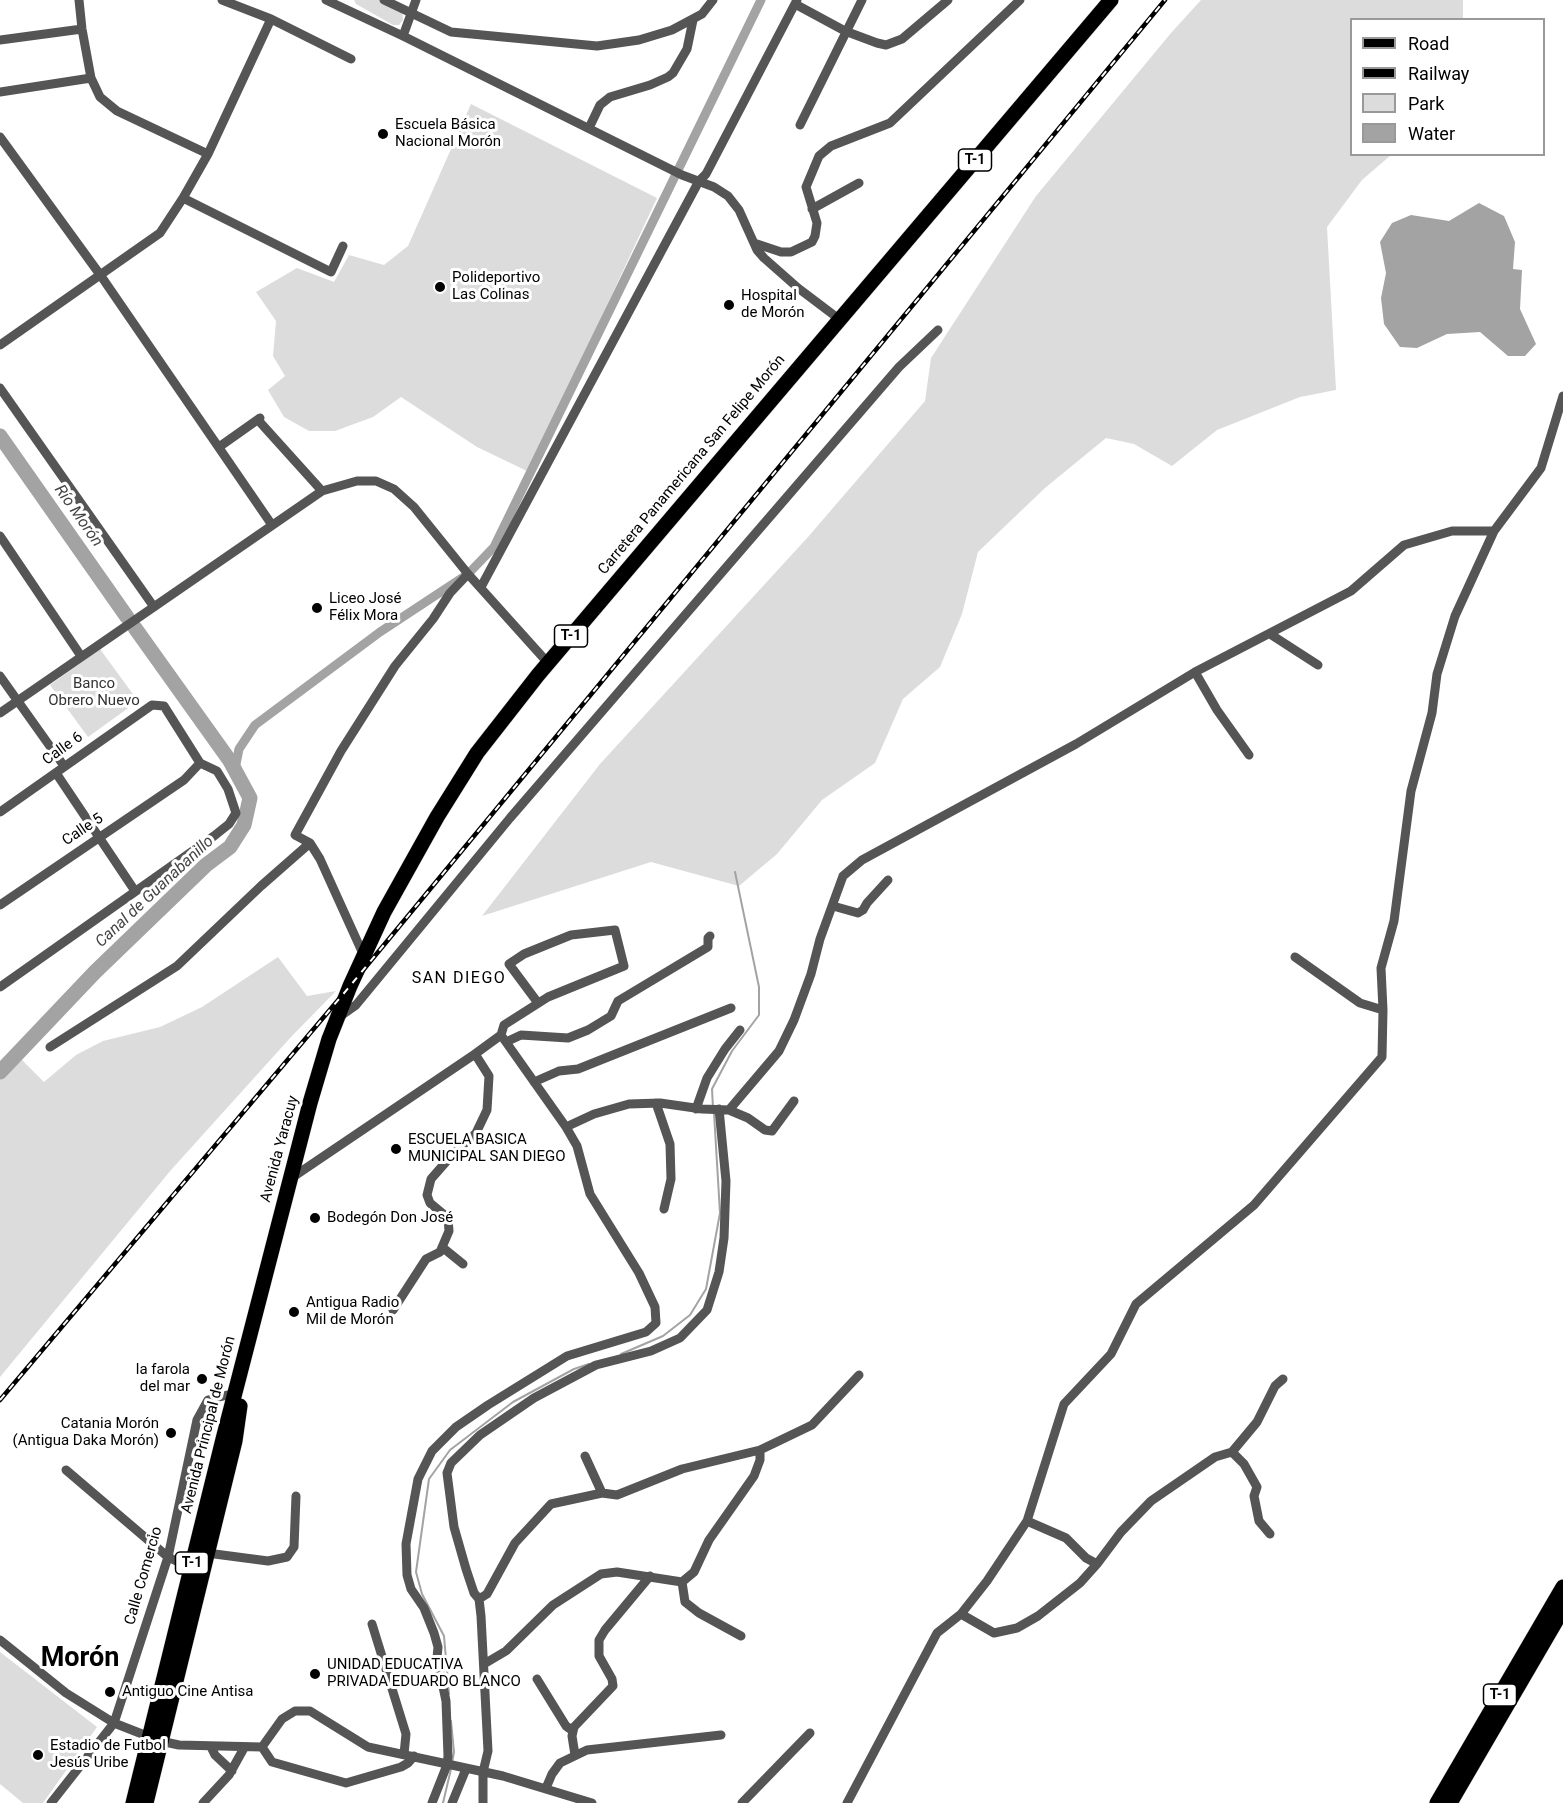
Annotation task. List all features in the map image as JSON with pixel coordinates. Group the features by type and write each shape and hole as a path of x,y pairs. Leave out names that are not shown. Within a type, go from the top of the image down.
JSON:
{"main road":[{"name":"Carretera Panamericana San Felipe Morón","path":"350,986 384,912 437,817 477,753 548,663 1111,0"},
{"name":"Avenida Yaracuy","path":"254,1324 310,1103 350,986"},
{"name":"Avenida Principal de Morón","path":"146,1803 154,1739 191,1568 254,1324"},
{"name":"Avenida Principal de Morón","path":"133,1803 154,1739 207,1553 234,1441 254,1324"},
{"name":"T-1","path":"1437,1803 1563,1587"},
{"name":"T-1","path":"1450,1803 1563,1609"}],"street":[{"path":"79,0 91,78 100,97 117,111 208,154"},
{"path":"222,0 272,19 351,59"},
{"path":"326,0 342,3 403,36 682,175 714,187 728,196 739,210 754,243 764,258 798,288 839,319"},
{"path":"384,0 451,32 597,46 639,40 672,30 702,15 713,0"},
{"path":"403,36 416,0"},
{"path":"800,125 862,0"},
{"path":"481,588 699,181 706,174 796,2 845,31 877,44 886,45 910,33 947,0"},
{"path":"754,243 781,252 791,252 807,246 815,236 817,223 806,187 819,156 831,146 890,123 1020,0"},
{"path":"0,345 160,233 208,154 272,19"},
{"path":"589,128 600,105 610,97 650,85 673,73 687,49 693,20"},
{"path":"0,40 82,29"},
{"path":"0,92 91,78"},
{"path":"0,137 101,276 272,525"},
{"path":"812,209 859,183"},
{"path":"183,198 331,272 343,246"},
{"path":"338,1017 356,1005 518,810 899,367 938,330"},
{"path":"0,388 154,607"},
{"path":"847,1803 936,1633 961,1614 987,1581 1027,1521 1064,1404 1112,1354 1136,1304 1254,1205 1382,1057 1382,968 1394,921 1411,791 1432,713 1437,674 1455,616 1494,531 1541,468 1563,396"},
{"path":"219,447 259,419 322,491"},
{"path":"0,713 322,491 357,481 376,481 394,489 414,507 468,574 548,663"},
{"path":"483,1803 483,1772 488,1751 479,1599 468,1577 454,1527 447,1473 451,1463 480,1435 534,1398 596,1365 651,1352 680,1338 707,1310 719,1272 724,1238 726,1181 722,1109 779,1051 808,984 820,939 843,876 862,860 1077,744 1196,672 1351,591 1404,544 1452,531 1494,531"},
{"path":"0,536 81,656"},
{"path":"364,956 320,860 310,843 295,835 341,751 394,666 433,619 450,593 468,574"},
{"path":"1270,634 1318,665"},
{"path":"1196,672 1217,710 1249,755"},
{"path":"0,676 64,766"},
{"name":"Calle 6","path":"0,812 152,705 164,706 200,763"},
{"path":"0,987 229,824 236,813 228,789 217,771 200,763"},
{"name":"Calle 5","path":"0,905 184,780 200,763"},
{"path":"56,773 135,891"},
{"path":"50,1047 177,966 310,843"},
{"path":"833,906 858,913 888,880"},
{"path":"432,1803 450,1766 446,1701 437,1658 438,1647 424,1608 411,1589 407,1575 406,1544 418,1479 432,1451 456,1427 488,1405 567,1356 646,1332 656,1323 655,1307 639,1273 590,1194 577,1146 503,1038 504,1024 548,997 624,966 615,930 571,935 524,954 509,964 538,1003"},
{"path":"290,1179 475,1054 503,1038 521,1035 568,1038 588,1030 611,1016 618,1001 708,947 710,936"},
{"path":"1294,957 1359,1004 1383,1010"},
{"path":"534,1082 560,1071 578,1069 731,1008"},
{"path":"699,1109 707,1078 740,1030"},
{"path":"393,1310 426,1259 440,1252 449,1231 448,1218 430,1203 427,1195 431,1179 476,1133 487,1110 489,1077 475,1054"},
{"path":"566,1127 594,1113 629,1104 656,1103 699,1109 722,1109 748,1118 765,1130 772,1131 794,1101"},
{"path":"656,1103 670,1144 670,1179 664,1209"},
{"path":"442,1246 463,1264"},
{"path":"479,1599 487,1594 515,1543 552,1503 602,1493 617,1495 682,1469 760,1450 812,1425 859,1375"},
{"path":"961,1614 994,1633 1017,1628 1038,1616 1080,1583 1122,1532 1152,1501 1215,1457 1232,1452 1257,1422 1275,1386 1283,1379"},
{"name":"Calle Comercio","path":"51,1803 114,1723 168,1557 197,1420 208,1400 235,1393"},
{"path":"682,1582 694,1572 709,1540 754,1476 760,1460 760,1450"},
{"path":"1232,1452 1244,1464 1257,1486 1254,1496 1259,1521 1270,1534"},
{"path":"585,1456 602,1493"},
{"path":"66,1470 168,1557 191,1568"},
{"path":"207,1553 268,1561 287,1557 294,1547 296,1496"},
{"path":"1027,1521 1066,1538 1086,1558 1097,1564"},
{"path":"484,1664 506,1651 553,1605 601,1574 617,1572 682,1582"},
{"path":"575,1755 573,1731 576,1723 613,1686 612,1679 598,1651 601,1635 650,1576"},
{"path":"682,1582 685,1602 699,1613 741,1636"},
{"path":"262,1747 272,1762 346,1783 408,1763 406,1734 372,1624"},
{"path":"0,1640 66,1694 114,1723 154,1739 179,1745 262,1747"},
{"path":"537,1679 566,1726 573,1731"},
{"path":"262,1747 282,1719 295,1711 310,1712 368,1747 483,1772 546,1788 592,1803"},
{"path":"742,1803 810,1733"},
{"path":"546,1788 560,1763 587,1750 721,1735"},
{"path":"211,1747 215,1755 232,1771"},
{"path":"203,1803 232,1771 244,1748"},
{"path":"452,1803 466,1769"}],"green space":[{"path":"354,0 381,0 402,10 403,20 399,25 393,25 356,4"},
{"path":"1201,0 1463,0 1463,18 1350,18 1350,156 1390,156 1362,180 1327,227 1336,390 1300,397 1217,430 1172,466 1134,444 1106,438 1045,488 978,552 962,614 940,667 903,699 875,763 822,800 777,854 739,886 651,862 482,916 600,764 808,537 925,401 931,358 1036,196"},
{"name":"Polideportivo Las Colinas","path":"471,104 657,198 529,472 477,447 401,397 373,417 335,431 309,431 284,417 268,390 285,376 273,356 276,321 256,292 297,268 334,282 349,255 384,265 408,246"},
{"name":"Banco Obrero Nuevo","path":"100,649 138,701 88,737 50,685"},
{"path":"278,957 307,996 336,991 291,1037 171,1170 0,1377 0,1072 17,1055 44,1082 76,1055 103,1041 160,1027 202,1007"},
{"name":"Estadio de Futbol Jesús Uribe","path":"0,1652 97,1727 43,1803 23,1803 0,1784"}],"water":[{"path":"1479,203 1504,216 1515,242 1513,269 1522,270 1520,309 1536,344 1525,356 1508,356 1480,332 1447,334 1417,348 1400,347 1384,324 1381,298 1386,273 1380,242 1392,223 1411,215 1449,221"}],"waterway":[{"path":"235,769 239,749 255,725 380,632 468,574 494,547 761,0"},
{"name":"Río Morón","path":"0,436 127,617"},
{"name":"Canal de Guanabanillo","path":"0,1072 95,972 206,865 230,847 244,825 250,798 230,761 135,628"},
{"path":"713,1108 712,1089 732,1051 759,1015 759,987 735,872"},
{"path":"621,1354 663,1336 690,1315 706,1289 720,1213 714,1113"},
{"path":"449,1694 444,1636 422,1594 416,1572 429,1479 450,1450 513,1402 574,1369 589,1364"},
{"path":"451,1721 454,1752 452,1763"},
{"path":"443,1803 451,1769"}],"railway":[{"path":"0,1400 350,986 1165,0"}],"place":[{"name":"Escuela Básica Nacional Morón","path":"383,134"},
{"name":"Polideportivo Las Colinas","path":"440,287"},
{"name":"Hospital de Morón","path":"729,305"},
{"name":"Liceo José Félix Mora","path":"317,608"},
{"name":"ESCUELA BASICA MUNICIPAL SAN DIEGO","path":"396,1149"},
{"name":"Bodegón Don José","path":"315,1218"},
{"name":"Antigua Radio Mil de Morón","path":"294,1312"},
{"name":"la farola del mar","path":"202,1379"},
{"name":"Catania Morón (Antigua Daka Morón)","path":"171,1433"},
{"name":"UNIDAD EDUCATIVA PRIVADA EDUARDO BLANCO","path":"315,1674"},
{"name":"Antiguo Cine Antisa","path":"110,1692"},
{"name":"Estadio de Futbol Jesús Uribe","path":"38,1755"}],"district":[{"name":"SAN DIEGO","path":"459,979"},
{"name":"Morón","path":"80,1659"}]}
